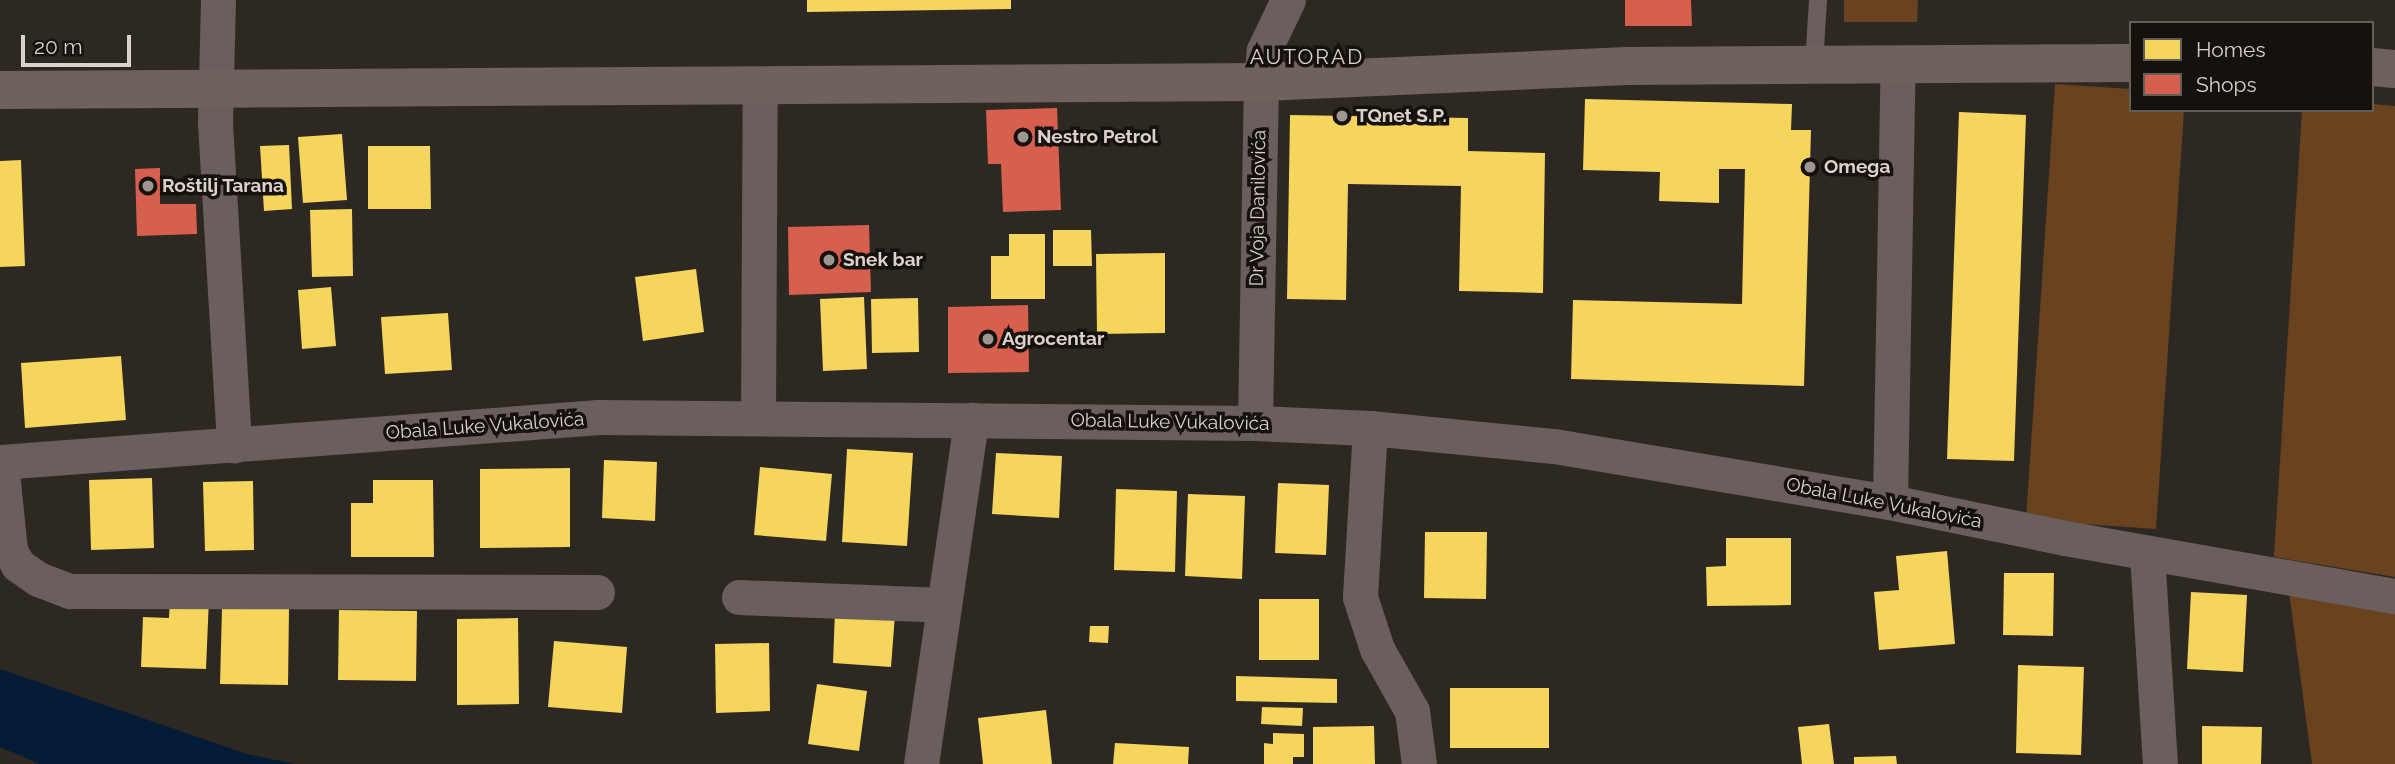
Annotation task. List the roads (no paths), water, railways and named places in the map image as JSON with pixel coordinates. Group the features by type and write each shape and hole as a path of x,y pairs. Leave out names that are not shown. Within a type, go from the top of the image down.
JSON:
{"street":[{"path":"218,0 215,88 234,445"},
{"name":"Dr Voja Danilovića","path":"1255,423 1261,82 1264,50 1288,0"},
{"path":"2374,65 2395,61"},
{"path":"1890,502 1898,63"},
{"path":"0,90 1261,82 1627,66 2129,63"},
{"path":"2374,65 2395,69"},
{"path":"758,416 760,85"},
{"name":"Obala Luke Vukalovića","path":"597,592 70,591 38,579 18,565 10,551 0,462 598,417 758,416 1255,423 1370,428 1554,446 1890,502 2147,553 2395,596"},
{"path":"921,764 971,420"},
{"path":"1370,428 1360,597 1377,649 1412,711 1419,764"},
{"path":"2147,553 2160,764"},
{"path":"739,597 944,605"}],"lane":[{"path":"1814,64 1818,0"}],"water":[{"path":"0,669 247,754 295,764 40,764 0,747"}],"place":[{"name":"TQnet S.P.","path":"1342,116"},
{"name":"Nestro Petrol","path":"1023,137"},
{"name":"Omega","path":"1810,167"},
{"name":"Roštilj Tarana","path":"148,186"},
{"name":"Snek bar","path":"829,260"},
{"name":"Agrocentar","path":"988,339"}],"district":[{"name":"AUTORAD","path":"1307,57"}]}
